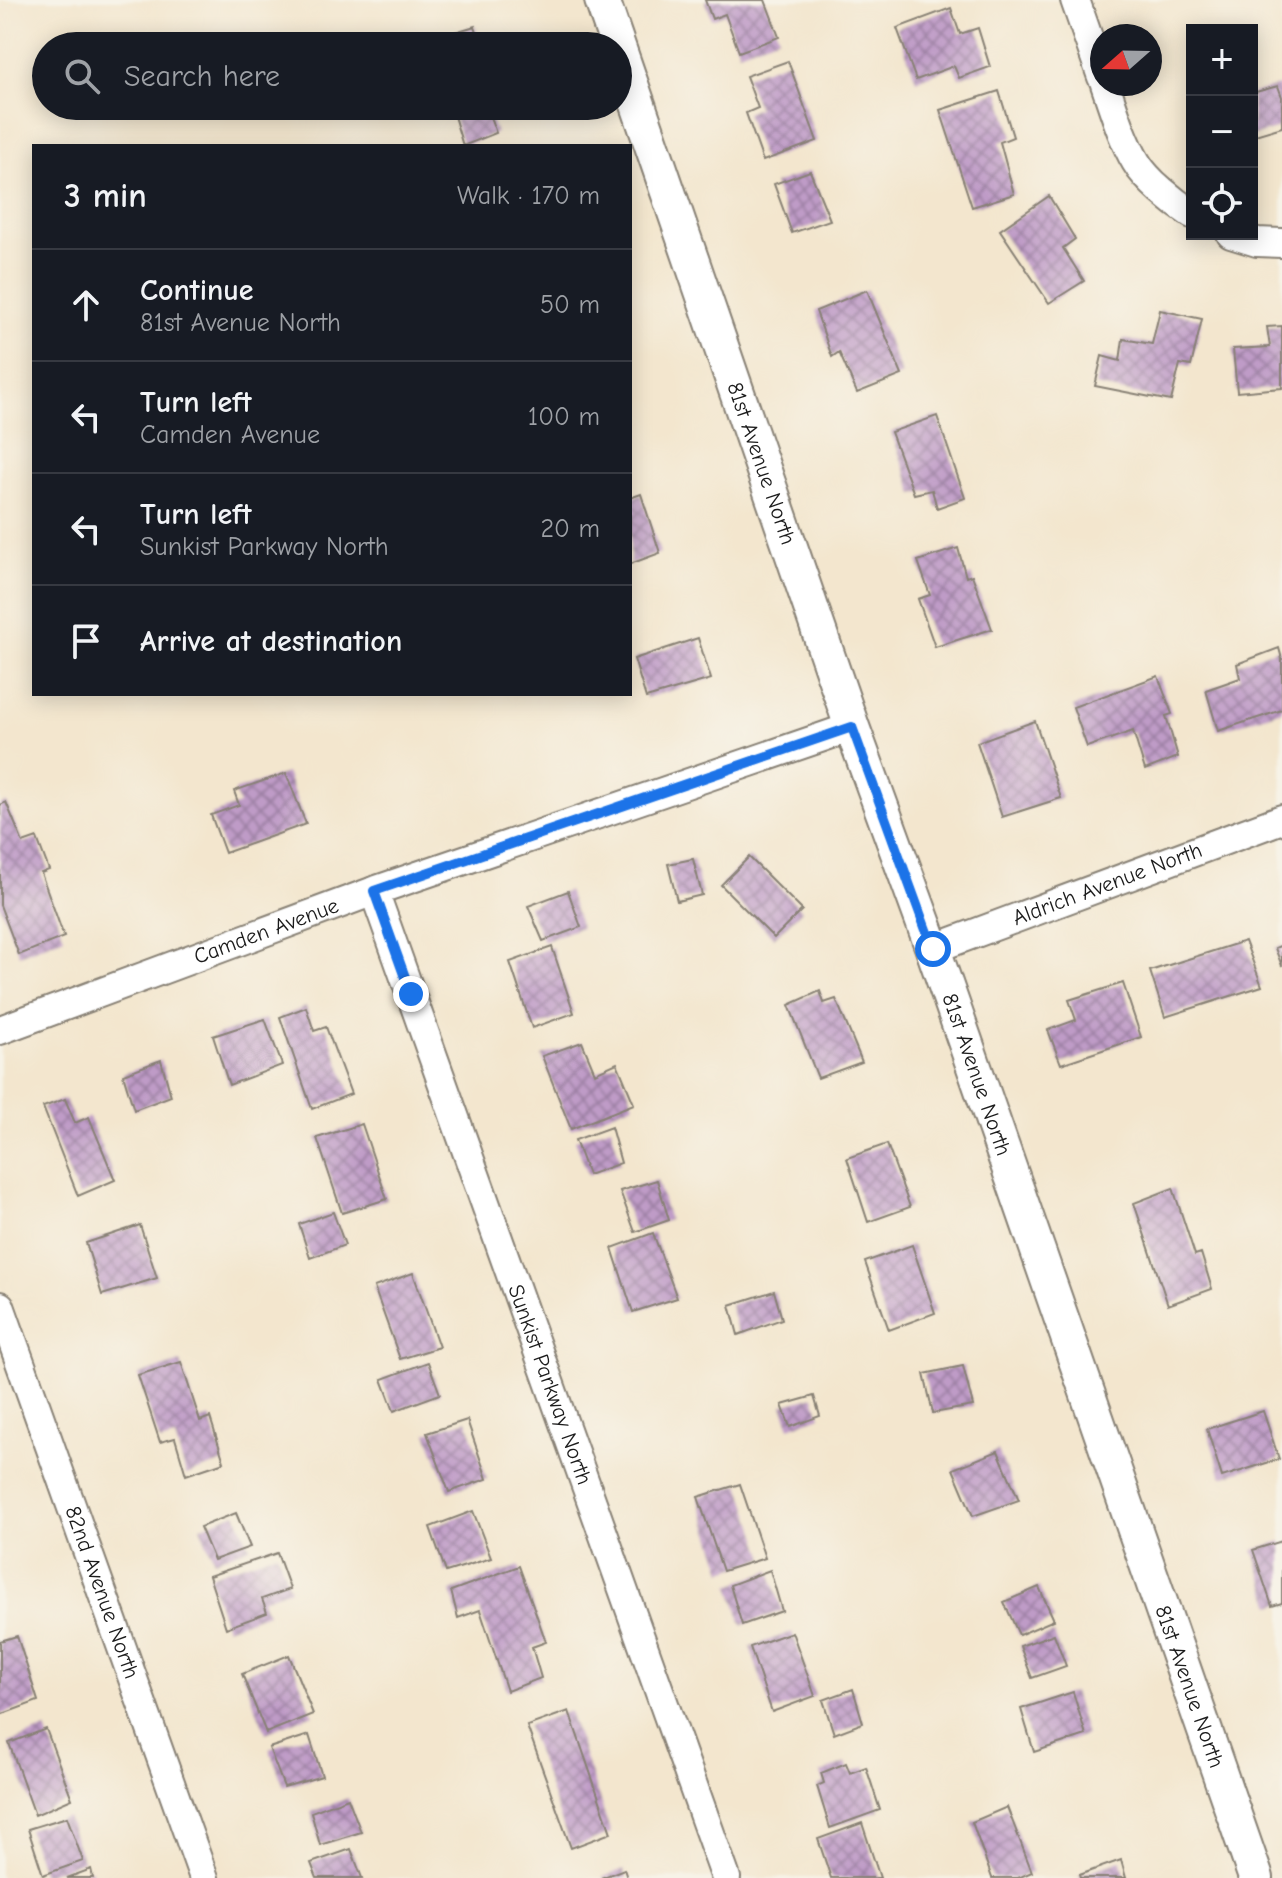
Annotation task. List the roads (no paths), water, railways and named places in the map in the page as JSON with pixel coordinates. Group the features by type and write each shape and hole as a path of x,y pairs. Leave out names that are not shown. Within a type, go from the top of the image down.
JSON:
{"street":[{"name":"81st Avenue North","path":"602,0 613,32"},
{"path":"1075,0 1090,43"},
{"name":"81st Avenue North","path":"632,87 852,727 933,949 1256,1878"},
{"path":"1109,96 1137,164 1171,200 1186,210"},
{"path":"1250,240 1282,243"},
{"name":"Camden Avenue","path":"0,1030 374,891 852,727"},
{"name":"Aldrich Avenue North","path":"933,949 1282,819"},
{"name":"Sunkist Parkway North","path":"374,891 726,1878"},
{"name":"82nd Avenue North","path":"0,1306 204,1878"}]}
